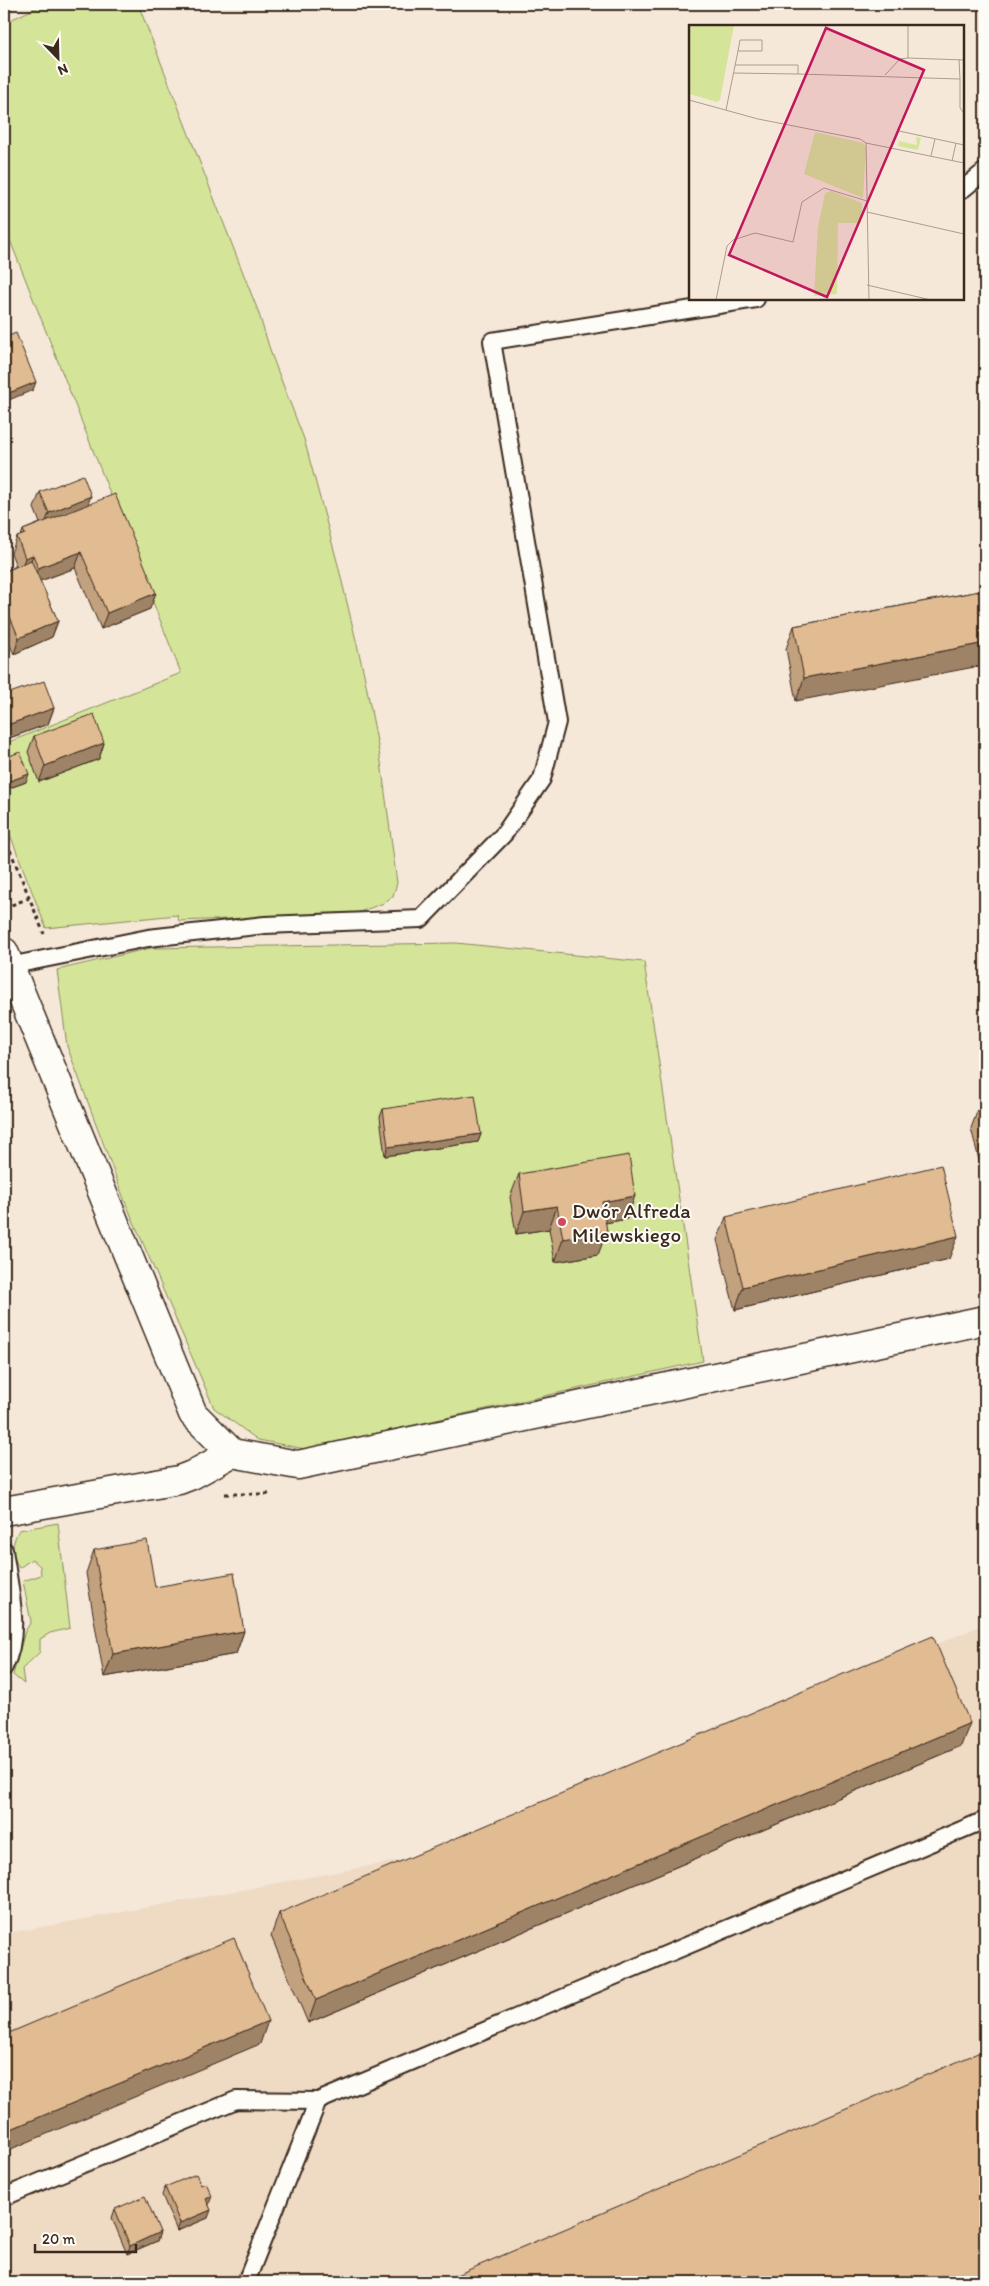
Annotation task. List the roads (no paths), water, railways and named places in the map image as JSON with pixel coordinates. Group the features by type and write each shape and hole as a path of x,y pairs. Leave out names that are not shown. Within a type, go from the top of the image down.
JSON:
{"street":[{"path":"6,959 193,1414 232,1453 298,1466 985,1320"},
{"path":"4,1511 179,1480 192,1476 232,1453"}],"lane":[{"path":"964,188 985,171"},
{"path":"6,959 53,958 148,938 265,925 421,919 504,834 531,795 542,779 557,722 492,341 750,300"},
{"path":"4,1550 14,1627 10,1655 4,1666"},
{"path":"4,2197 236,2100 318,2101 985,1820"},
{"path":"246,2282 318,2101"}],"place":[{"name":"Dwór Alfreda Milewskiego","path":"562,1222"}]}
